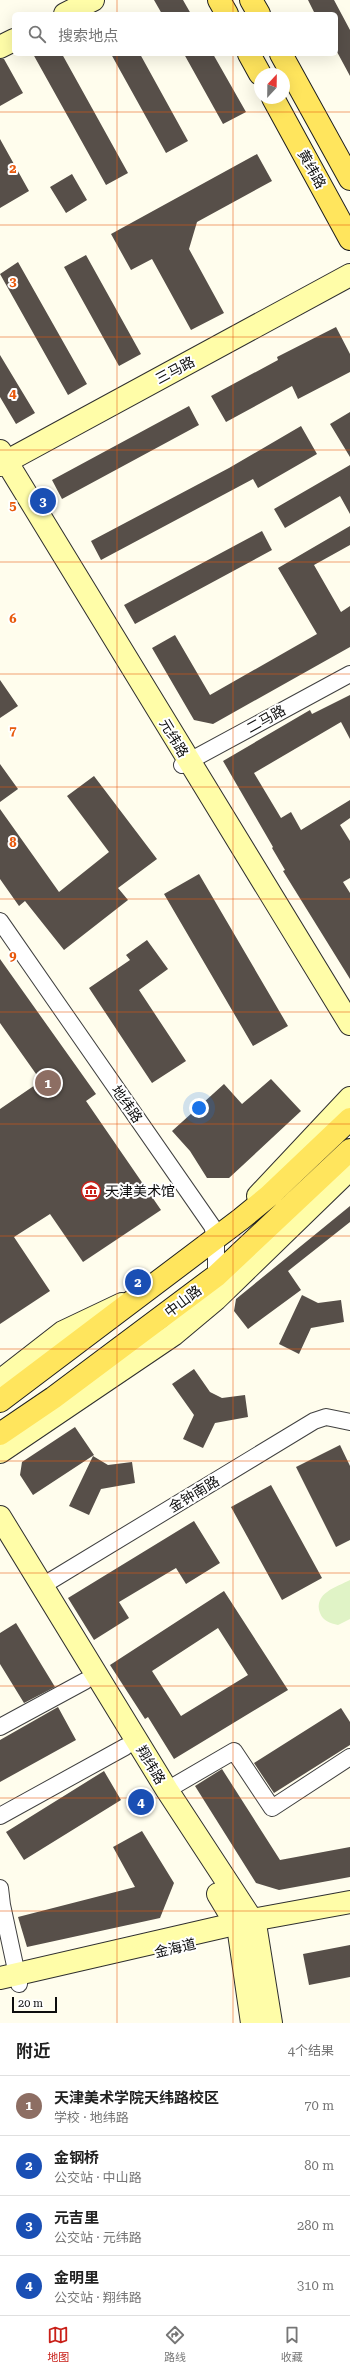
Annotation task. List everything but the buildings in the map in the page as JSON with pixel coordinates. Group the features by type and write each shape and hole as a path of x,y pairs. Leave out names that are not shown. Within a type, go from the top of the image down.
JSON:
{"main road":[{"path":"220,0 226,12"},
{"path":"251,0 258,12"},
{"path":"250,56 257,68"},
{"name":"黄纬路","path":"282,56 350,179"},
{"name":"黄纬路","path":"276,104 350,239"},
{"path":"0,1401 216,1239 269,1196 350,1119"},
{"name":"中山路","path":"1,1438 216,1276 350,1150"}],"street":[{"path":"69,12 93,0"},
{"path":"0,47 12,41"},
{"name":"三马路","path":"7,466 350,275"},
{"name":"三马路","path":"7,466 350,287"},
{"name":"元纬路","path":"7,466 350,1037"},
{"name":"二马路","path":"185,763 350,674"},
{"name":"元纬路","path":"185,763 350,1024"},
{"name":"地纬路","path":"0,921 212,1226 216,1239 216,1299"},
{"path":"240,1219 262,1189 344,1107 350,1098"},
{"path":"1,1438 172,1335 216,1299 350,1169"},
{"path":"0,1381 63,1332 102,1312 134,1299"},
{"name":"金钟南路","path":"42,1586 314,1421 326,1417 350,1422"},
{"name":"翔纬路","path":"0,1517 167,1790 246,1927 270,2023"},
{"name":"翔纬路","path":"0,1543 125,1747 246,1927 252,2023"},
{"path":"0,1727 85,1681"},
{"path":"0,1816 125,1747"},
{"path":"167,1790 234,1751 272,1808 350,1757"},
{"path":"0,1888 9,1981"},
{"path":"246,1927 350,1902"},
{"name":"金海道","path":"9,1981 246,1927 350,1913"}],"green space":[{"path":"350,1580 350,1619 338,1625 327,1621 320,1613 320,1600 333,1588"}],"place":[{"name":"元吉里","path":"43,501"},
{"name":"天津美术学院天纬路校区","path":"48,1083"},
{"name":"天津美术馆","path":"91,1191"},
{"name":"金钢桥","path":"138,1282"},
{"name":"金明里","path":"141,1802"}]}
